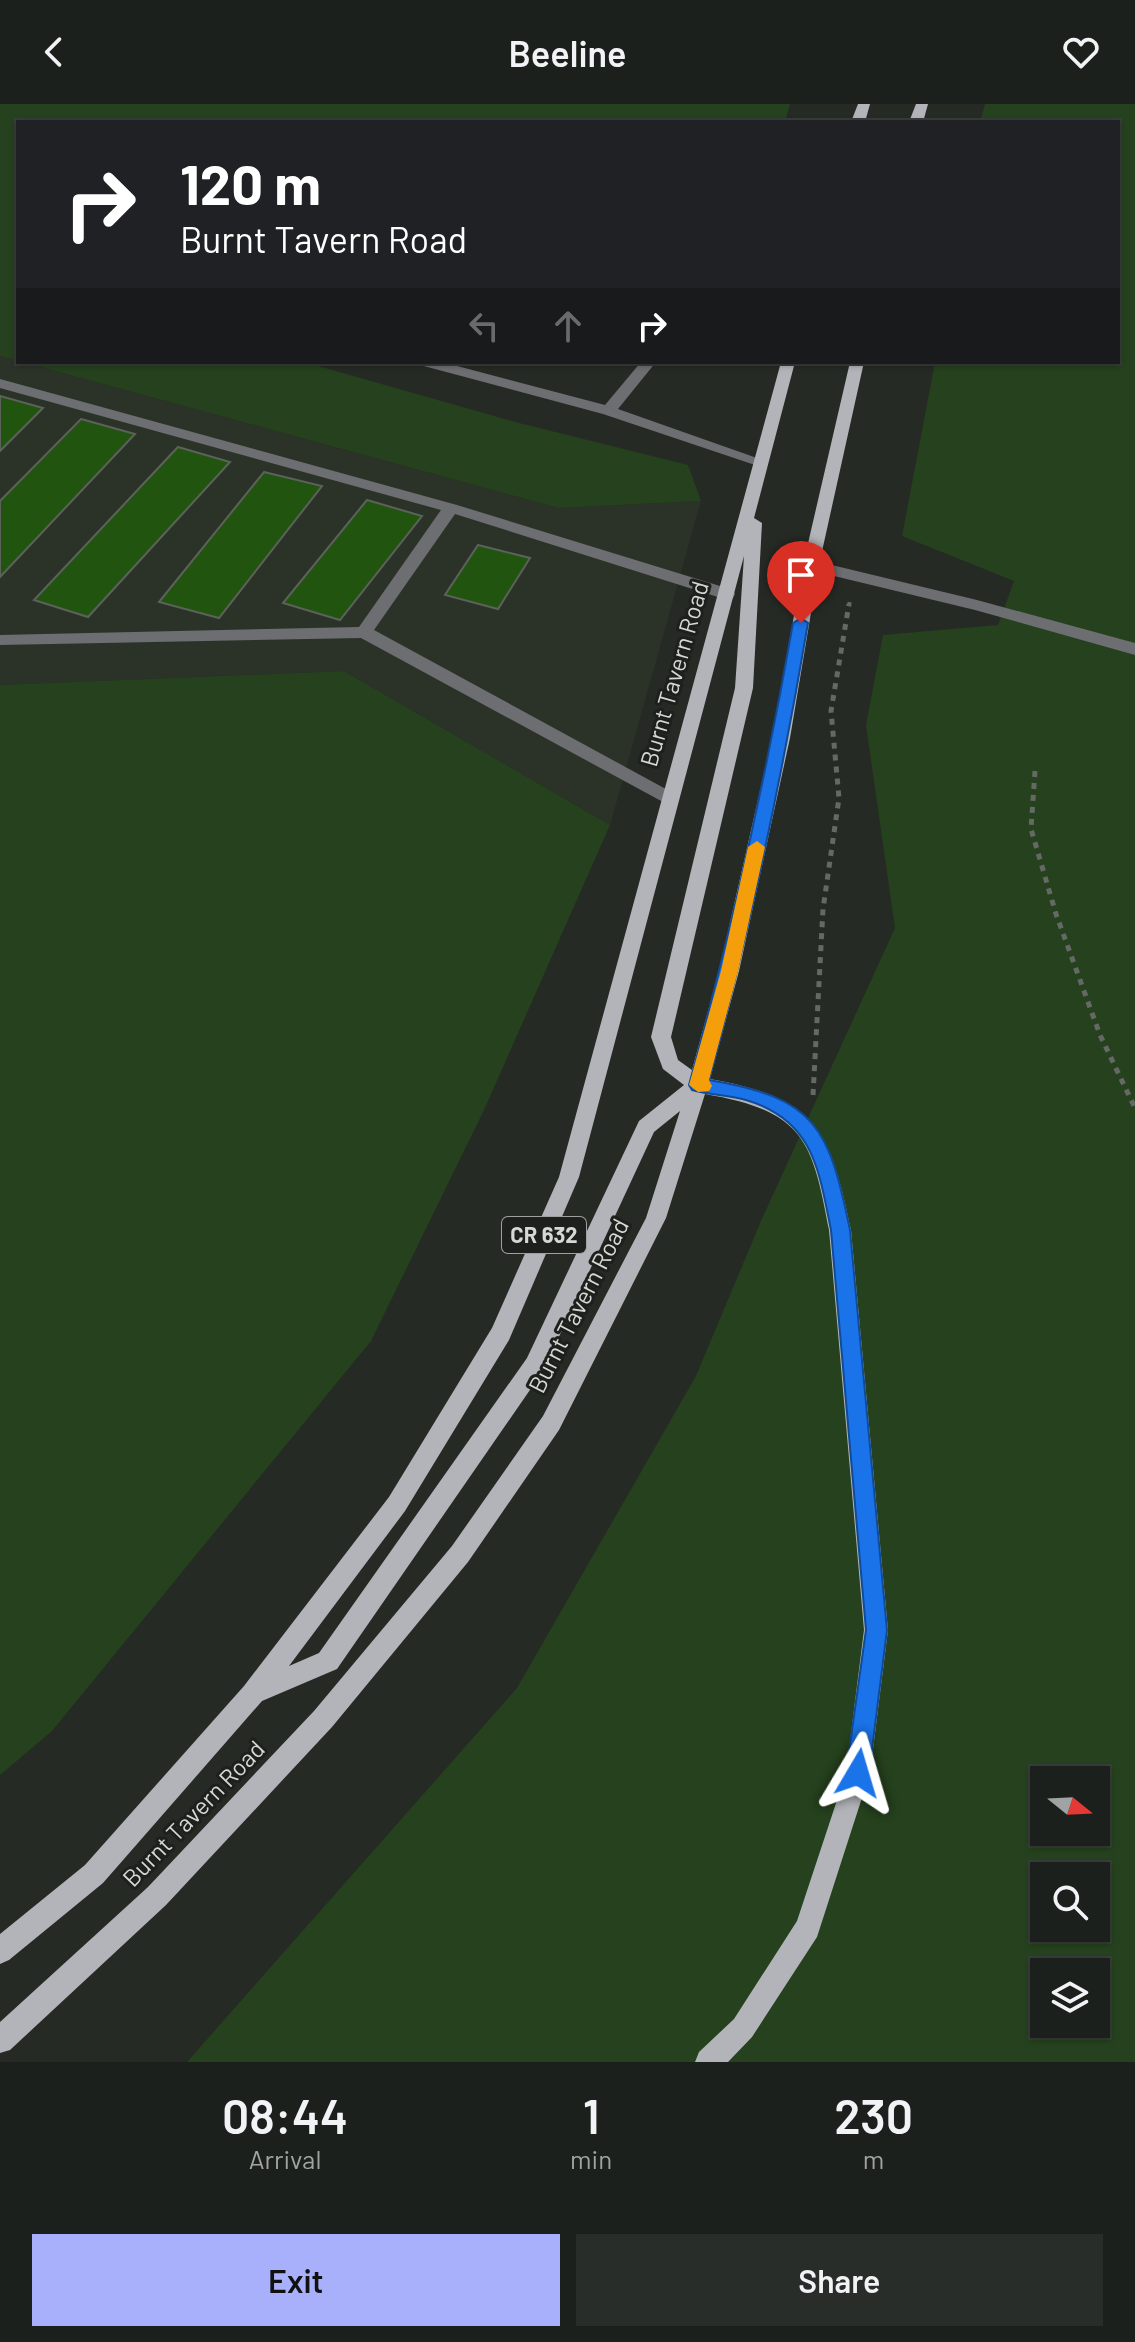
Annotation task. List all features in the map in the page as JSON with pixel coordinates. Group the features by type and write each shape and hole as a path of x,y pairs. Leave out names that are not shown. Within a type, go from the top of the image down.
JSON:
{"main road":[{"name":"Burnt Tavern Road","path":"0,1951 94,1874 253,1694 397,1504 501,1333 569,1177 787,364"},
{"name":"Burnt Tavern Road","path":"0,2040 157,1896 323,1719 460,1554 551,1423 656,1218 698,1085 729,971 781,738 811,565 857,364"},
{"path":"709,2062 743,2028 808,1928 858,1773 876,1630 840,1230 829,1174 811,1132 783,1108 750,1094 698,1085 670,1064 661,1037 744,688 759,465"},
{"path":"253,1694 328,1661 535,1364 646,1127 698,1085"}],"lane":[{"path":"432,364 608,411 759,465"},
{"path":"608,411 647,364"},
{"path":"0,383 451,508 727,594"},
{"path":"364,632 451,508"},
{"path":"811,565 977,605 1135,649"},
{"path":"0,640 364,632 669,798"}],"path":[{"path":"811,1132 822,923 839,798 831,711 839,652 853,588 859,577"},
{"path":"1035,771 1031,829 1056,914 1100,1035 1135,1108"}],"shaded area":[{"path":"0,356 16,360 16,364 29,364 559,508 701,501 610,825 344,671 0,685"}],"green space":[{"path":"0,104 790,104 786,120 16,120 16,360 0,356"},
{"path":"985,104 1135,104 1135,2062 187,2062 517,1688 696,1376 761,1221 895,928 866,725 883,635 998,625 1014,581 902,536 935,364 1120,364 1120,120 981,120"},
{"path":"29,364 311,364 515,422 688,465 701,501 559,508"},
{"path":"344,671 610,825 484,1110 371,1341 52,1731 0,1775 0,685"}],"building":[{"path":"0,396 43,408 0,451"},
{"path":"81,419 135,434 0,577 0,501"},
{"path":"178,447 230,462 88,617 34,600"},
{"path":"264,472 322,486 219,618 159,602"},
{"path":"367,500 422,516 340,620 283,603"},
{"path":"478,545 530,558 498,609 445,595"}],"slow traffic":[{"path":"703,1086 698,1085 729,971 757,847"}],"route":[{"path":"801,623 781,738 729,971 698,1085 750,1094 783,1108 811,1132 829,1174 840,1230 876,1630 858,1773"}]}
